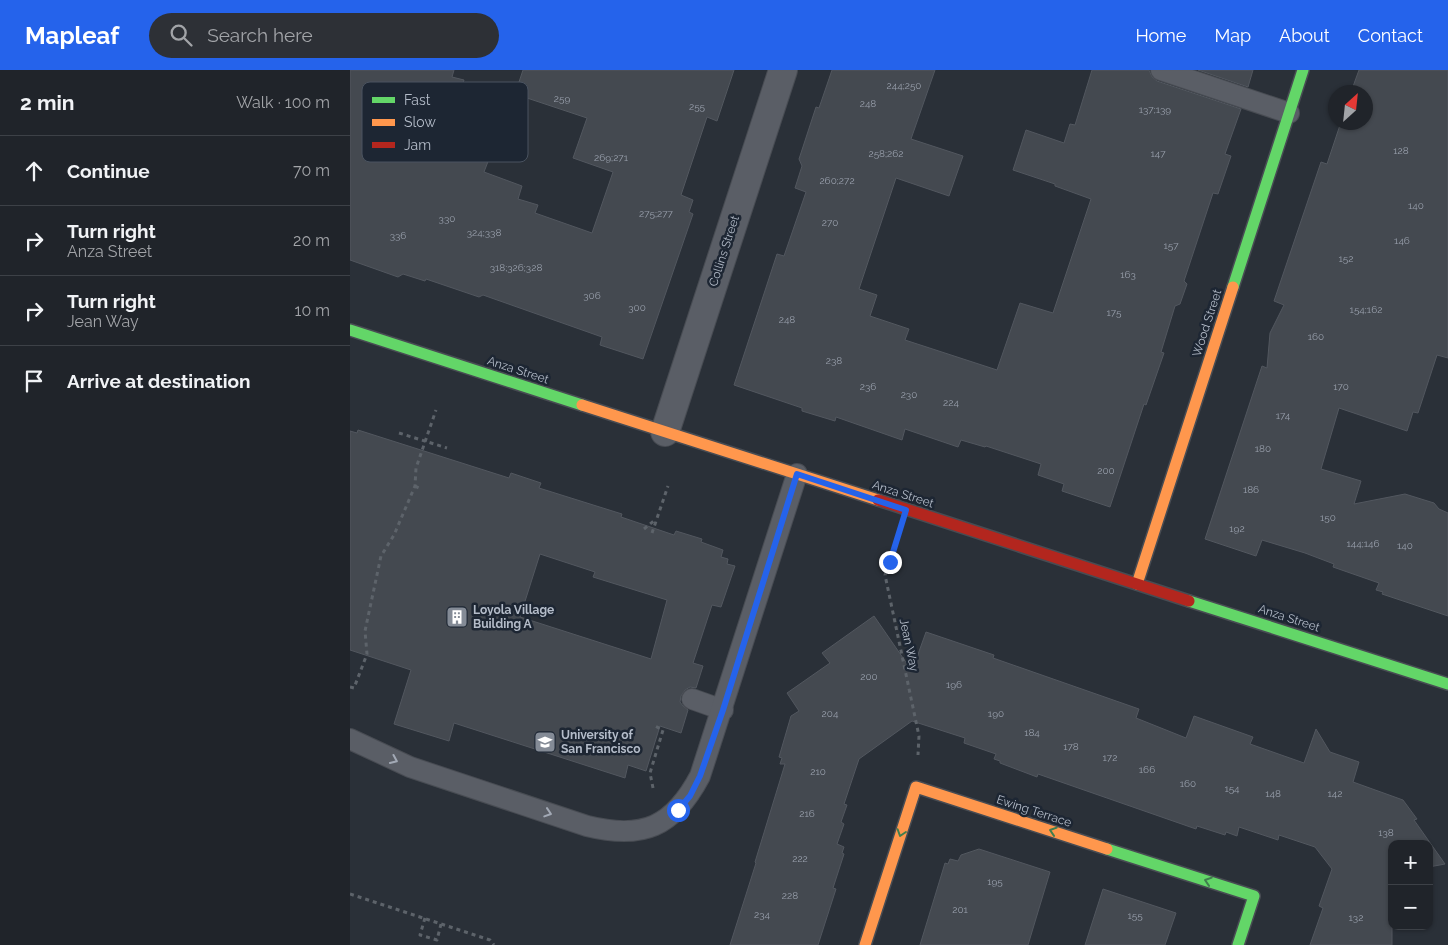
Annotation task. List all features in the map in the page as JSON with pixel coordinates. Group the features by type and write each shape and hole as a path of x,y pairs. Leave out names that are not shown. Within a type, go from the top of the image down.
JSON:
{"street":[{"name":"Collins Street","path":"665,432 783,70"},
{"name":"Wood Street","path":"1137,584 1303,70"},
{"name":"Anza Street","path":"350,330 1448,684"},
{"path":"865,945 916,787"},
{"name":"Ewing Terrace","path":"916,787 1254,896 1238,945"}],"lane":[{"path":"1161,70 1289,113"},
{"path":"350,739 410,768 587,826 608,831 628,832 646,829 662,822 678,810 690,796 700,776 723,710 797,474"},
{"path":"692,699 723,710"}],"path":[{"path":"350,686 354,688 367,654 365,630 381,556 394,535 416,486 416,468 436,410"},
{"path":"399,433 447,448"},
{"path":"416,486 421,490"},
{"path":"652,533 668,486"},
{"name":"Jean Way","path":"906,510 886,575 919,736 916,787"},
{"path":"644,529 657,518"},
{"path":"655,726 664,730 650,773 653,788 659,782"},
{"path":"350,894 490,940 494,945"},
{"path":"425,918 420,935 436,940 441,924"}],"building":[{"path":"350,70 454,70 452,77 464,80 463,82 362,82 362,162 488,162 484,172 522,186 518,199 538,205 535,213 592,233 613,172 573,158 587,118 528,98 528,82 519,82 523,70 734,70 717,121 707,117 681,195 693,200 689,212 693,214 643,359 600,345 602,337 483,295 479,297 426,279 425,281 403,274 398,277 350,260"},
{"path":"832,70 935,70 911,139 963,156 949,196 896,178 859,289 877,295 870,316 909,329 905,340 997,370 1020,303 1053,313 1091,199 1055,186 1055,184 1013,170 1026,130 1064,143 1070,124 1075,125 1092,70 1149,70 1152,77 1157,81 1241,109 1225,154 1231,156 1218,194 1213,193 1184,281 1187,284 1180,304 1175,306 1161,352 1164,353 1146,405 1144,404 1110,507 1062,491 1064,484 1038,475 1041,464 986,446 961,440 958,447 905,429 902,440 836,417 835,421 802,411 802,408 734,385 777,254 784,256 806,192 795,188 802,166 799,159 816,107 819,108"},
{"path":"1198,70 1253,70 1248,87"},
{"path":"1359,70 1448,70 1448,358 1437,355 1418,413 1413,412 1407,431 1339,408 1321,469 1361,481 1354,504 1405,494 1434,503 1439,509 1448,513 1448,616 1382,594 1383,592 1376,590 1379,583 1333,567 1334,564 1305,553 1262,540 1256,556 1205,539 1262,366 1267,368 1270,333 1284,305 1274,301 1321,162 1327,164 1338,130 1373,130 1373,85 1354,85"},
{"name":"Loyola Village Building A","path":"358,430 509,478 511,473 541,483 539,488 622,514 621,517 674,535 676,531 702,539 701,542 723,550 721,557 728,559 727,564 735,566 721,607 712,605 693,663 703,666 696,688 690,687 681,696 680,702 688,710 681,733 660,726 646,771 628,765 625,778 454,723 449,741 394,724 411,670 350,650 350,431 357,433","holes":["540,554 595,572 593,577 667,600 651,659 520,617"]},
{"path":"874,616 912,671 926,632 994,655 993,658 1139,709 1136,718 1186,738 1194,716 1253,737 1250,744 1304,763 1316,729 1330,752 1359,762 1353,782 1403,800 1417,819 1414,820 1428,840 1388,840 1388,930 1392,930 1392,945 1310,945 1323,908 1319,906 1332,869 1315,847 1279,835 1278,840 1239,827 1237,836 1226,832 1225,835 1197,826 1196,829 1038,774 1037,777 1000,763 1000,761 994,759 996,754 964,743 965,738 912,721 859,759 844,804 847,805 841,822 844,824 837,844 844,847 842,853 844,854 833,888 836,889 818,945 730,945 785,764 780,764 782,758 779,757 791,716 799,711 787,693 830,663 822,653"},
{"path":"1433,847 1445,864 1433,866"},
{"path":"979,849 1050,872 1028,945 920,945 945,863 948,864 950,859 958,861 961,855"},
{"path":"1103,889 1176,913 1165,945 1085,945"}],"traffic: fast":[{"path":"1233,287 1303,70"},
{"path":"350,330 582,405"},
{"path":"1189,601 1448,684"},
{"path":"1107,849 1254,896 1238,945"}],"traffic: slow":[{"path":"1137,584 1233,287"},
{"path":"582,405 878,500"},
{"path":"865,945 916,787 1107,849"}],"traffic: jam":[{"path":"878,500 1189,601"}],"place":[{"name":"Loyola Village Building A","path":"457,617"},
{"name":"University of San Francisco","path":"545,742"}],"route":[{"path":"678,810 690,796 700,776 723,710 797,474 906,510 890,562"}]}
